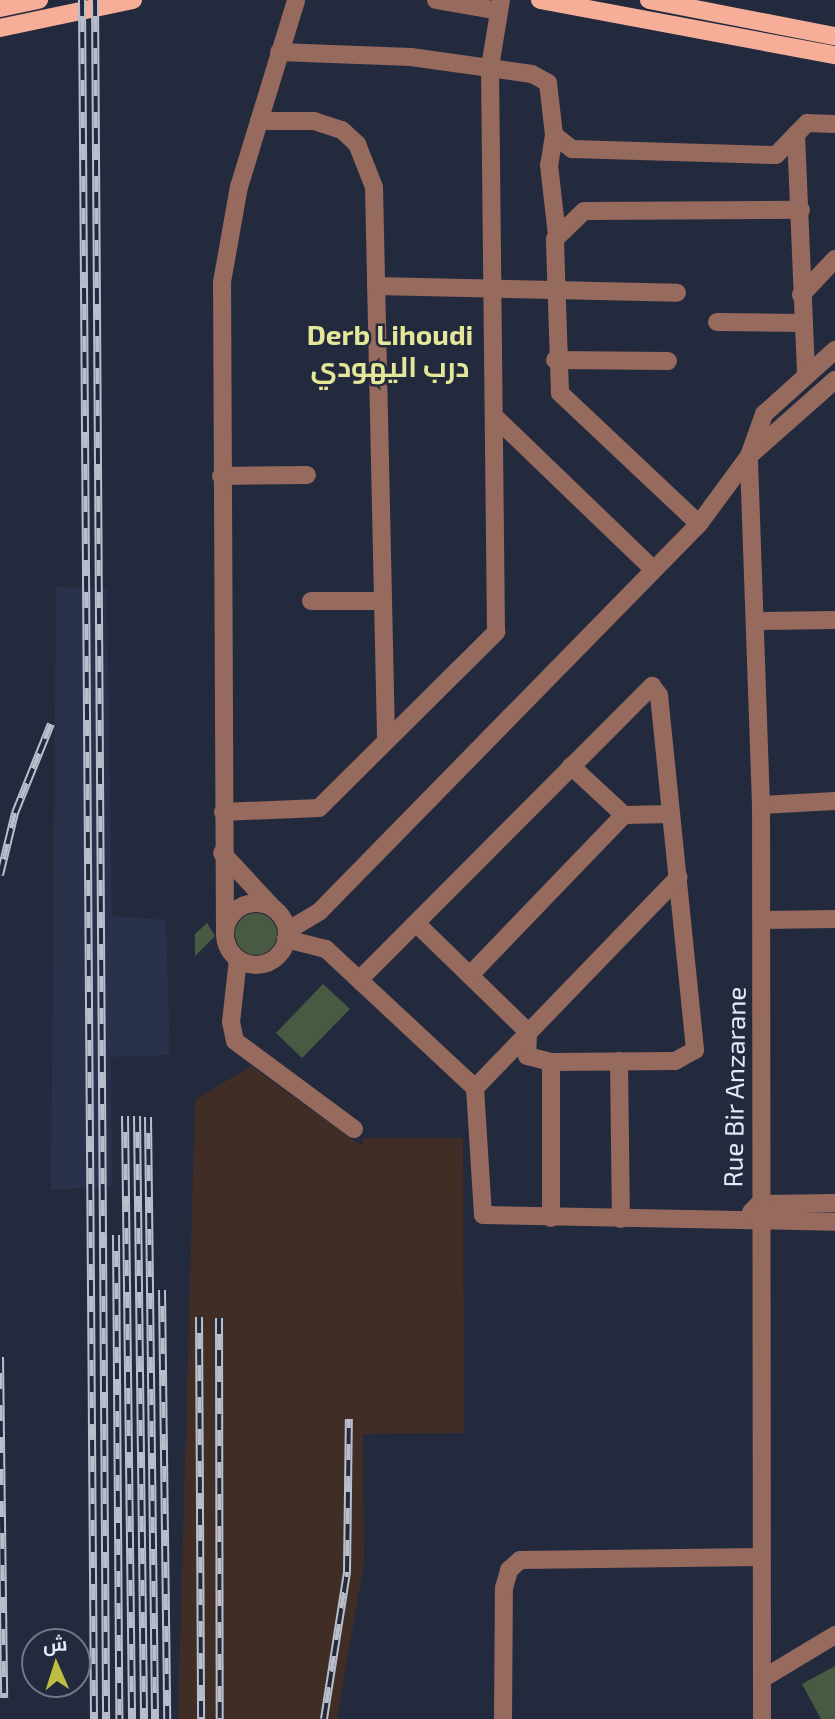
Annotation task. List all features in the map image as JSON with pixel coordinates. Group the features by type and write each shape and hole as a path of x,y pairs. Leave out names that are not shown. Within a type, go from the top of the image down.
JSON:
{"main road":[{"path":"0,8 39,0"},
{"path":"0,28 133,0"},
{"path":"540,0 835,55"},
{"path":"649,0 835,36"}],"street":[{"path":"296,0 259,121 222,282 222,853 225,934 238,959 231,1022 235,1041 354,1129"},
{"path":"222,812 318,808 386,737 496,632 497,419 490,66 500,6 436,0"},
{"path":"279,52 490,66 548,83 554,135 549,165 557,235 555,360 565,402 699,524"},
{"path":"259,121 321,122 357,144 379,212 376,286 386,737"},
{"path":"554,135 572,149 776,155 807,123 835,124"},
{"path":"796,134 801,211 801,323 806,375"},
{"path":"557,235 584,211 801,211"},
{"path":"801,295 835,259"},
{"path":"376,286 555,288 677,293"},
{"path":"717,322 801,323"},
{"path":"750,456 764,414 835,350"},
{"path":"555,360 668,361"},
{"path":"238,959 267,963 286,935 319,912 651,567 699,524 750,456 835,380"},
{"path":"497,419 651,567"},
{"name":"Rue Bir Anzarane","path":"750,456 758,621 761,805 759,1204 752,1222 761,1557 762,1719"},
{"path":"221,476 307,475"},
{"path":"312,601 382,601"},
{"path":"758,621 835,620"},
{"path":"360,979 418,925 652,686 659,695 695,1050 685,1060 551,1062 527,1056 528,1032 418,925"},
{"path":"571,766 624,815 671,814"},
{"path":"761,805 835,802"},
{"path":"470,975 624,815"},
{"path":"222,853 276,911 286,935 326,949 475,1088"},
{"path":"678,877 475,1088 478,1208 491,1219 835,1222"},
{"path":"225,934 242,907 264,905 276,911"},
{"path":"761,920 835,919"},
{"path":"619,1061 621,1219"},
{"path":"551,1062 551,1218"},
{"path":"759,1204 835,1203"},
{"path":"503,1719 503,1588 509,1570 520,1560 761,1557"},
{"path":"762,1679 835,1635"}],"shaded area":[{"path":"56,587 107,588 112,916 166,920 170,1055 111,1057 112,1186 51,1190"},
{"path":"251,1066 362,1146 363,1138 463,1138 464,1433 363,1434 364,1562 337,1719 178,1719 195,1100"}],"green space":[{"path":"256,913 271,919 277,934 271,949 256,955 241,949 235,934 241,919"},
{"path":"207,923 215,936 195,956 195,934"},
{"path":"323,984 350,1009 302,1058 276,1033"},
{"path":"835,1666 835,1719 821,1719 802,1684"}],"railway":[{"path":"82,0 94,1719"},
{"path":"95,0 106,1719"},
{"path":"0,875 15,813 51,724"},
{"path":"125,1116 132,1719"},
{"path":"137,1116 144,1719"},
{"path":"148,1117 155,1719"},
{"path":"116,1235 119,1719"},
{"path":"162,1290 167,1719"},
{"path":"199,1317 201,1719"},
{"path":"219,1318 220,1719"},
{"path":"0,1357 4,1698"},
{"path":"324,1719 347,1572 349,1419"}],"district":[{"name":"Derb Lihoudi درب اليهودي","path":"390,350"}]}
